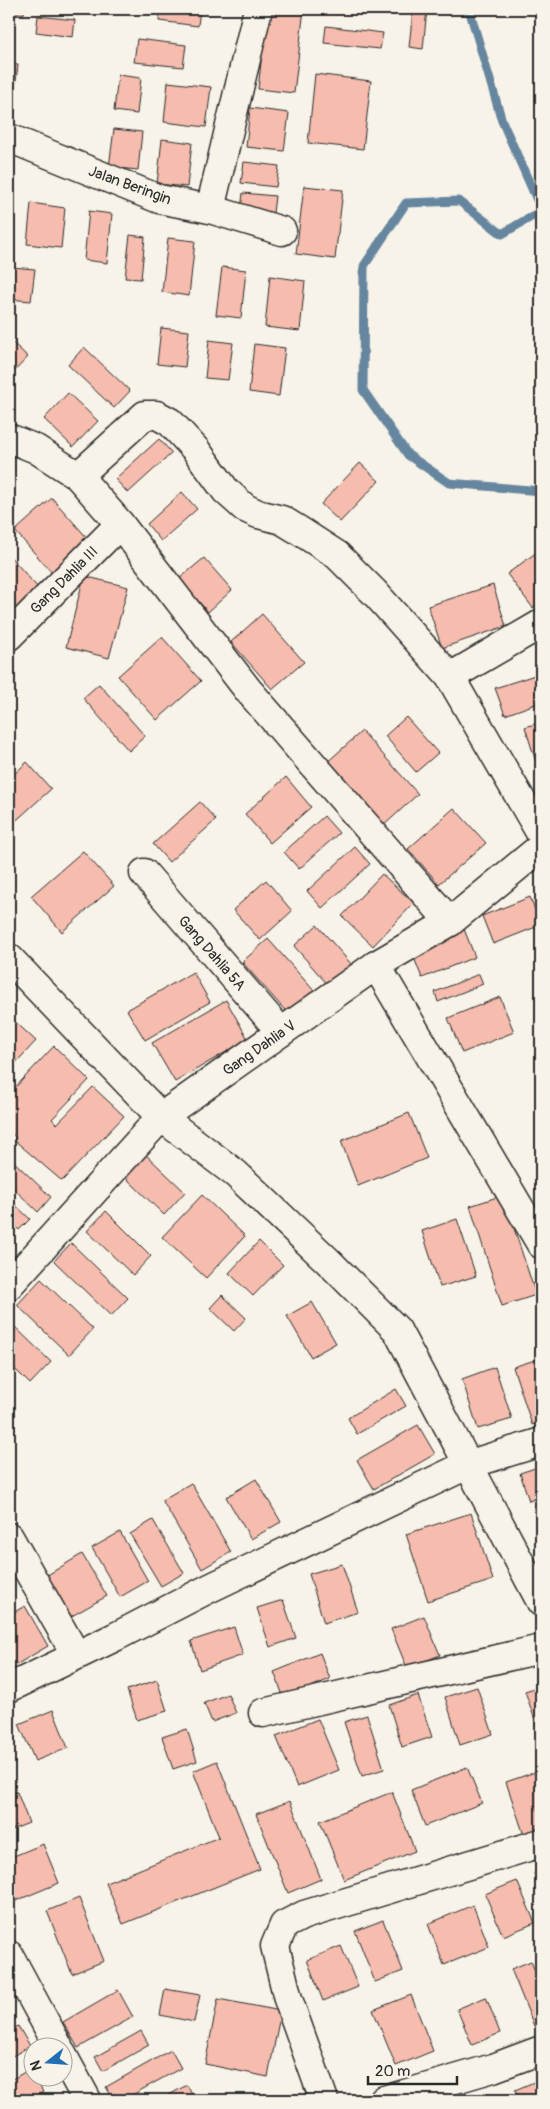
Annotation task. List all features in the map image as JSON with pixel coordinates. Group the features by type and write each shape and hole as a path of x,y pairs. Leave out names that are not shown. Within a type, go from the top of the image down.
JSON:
{"street":[{"path":"210,209 258,9"},
{"name":"Jalan Beringin","path":"9,138 158,199 210,209 282,231"},
{"path":"78,476 145,415 157,415 170,422 226,491 245,508 258,514 282,520 337,555 375,593 450,678 541,834"},
{"path":"9,438 36,449 78,476 120,524 248,690 450,922"},
{"name":"Gang Dahlia III","path":"9,636 120,524"},
{"path":"450,678 541,624"},
{"name":"Gang Dahlia V","path":"9,1286 161,1116 376,965 450,922 541,847"},
{"name":"Gang Dahlia 5A","path":"144,873 281,1032"},
{"path":"10,962 161,1116 236,1174 328,1261 397,1330 541,1602"},
{"path":"376,965 541,1244"},
{"path":"9,1688 210,1588 467,1465 541,1442"},
{"path":"9,1537 76,1655"},
{"path":"263,1713 541,1649"},
{"path":"324,2100 288,1999 275,1946 284,1925 304,1915 541,1843"},
{"path":"9,1955 53,2036"},
{"path":"384,2100 493,2068 541,2050"},
{"path":"72,2072 87,2100"}],"building":[{"path":"9,9 24,9 24,14 9,12"},
{"path":"160,9 200,9 198,26 159,21"},
{"path":"267,9 304,9 294,93 258,89"},
{"path":"413,9 427,9 423,49 409,47"},
{"path":"38,16 75,20 73,37 36,32"},
{"path":"326,26 383,33 380,49 324,43"},
{"path":"137,39 186,45 183,67 134,62"},
{"path":"9,64 18,65 13,105 9,105"},
{"path":"315,74 371,81 363,149 308,143"},
{"path":"118,75 141,78 137,114 114,111"},
{"path":"168,82 211,87 206,127 164,122"},
{"path":"250,108 289,113 284,151 246,147"},
{"path":"114,129 142,132 138,170 109,167"},
{"path":"162,139 192,143 187,187 157,184"},
{"path":"244,162 279,166 276,187 241,183"},
{"path":"304,186 343,190 335,259 296,254"},
{"path":"243,193 275,196 272,221 240,217"},
{"path":"31,203 65,208 61,248 27,244"},
{"path":"89,211 112,214 107,263 84,260"},
{"path":"130,235 145,237 141,279 125,278"},
{"path":"168,238 195,241 189,296 162,292"},
{"path":"11,267 35,269 31,301 9,299"},
{"path":"222,267 246,270 241,318 216,315"},
{"path":"270,276 305,281 300,331 265,327"},
{"path":"161,328 189,331 185,367 157,364"},
{"path":"9,339 28,357 9,377"},
{"path":"209,340 233,343 228,380 205,378"},
{"path":"254,344 285,348 279,396 249,392"},
{"path":"84,347 130,391 114,408 68,365"},
{"path":"68,393 98,421 73,447 44,419"},
{"path":"159,439 172,453 128,493 115,479"},
{"path":"360,463 379,481 340,522 321,504"},
{"path":"182,492 197,509 161,541 147,524"},
{"path":"52,498 90,541 53,574 15,531"},
{"path":"541,549 541,601 533,608 507,574"},
{"path":"9,555 46,597 21,619 9,606"},
{"path":"204,558 232,590 208,612 179,579"},
{"path":"84,576 128,587 109,658 66,647"},
{"path":"493,585 506,626 442,648 428,606"},
{"path":"262,614 304,662 272,689 231,642"},
{"path":"162,637 201,681 157,720 118,676"},
{"path":"538,674 541,682 541,702 505,715 495,688"},
{"path":"99,684 145,736 129,751 83,698"},
{"path":"406,717 438,753 416,772 385,736"},
{"path":"541,722 541,778 525,727"},
{"path":"362,731 418,794 380,829 324,765"},
{"path":"27,762 51,789 9,827 9,779"},
{"path":"286,777 311,807 270,843 245,814"},
{"path":"200,802 216,820 169,862 153,844"},
{"path":"454,808 486,843 439,884 408,849"},
{"path":"324,816 339,833 299,869 284,852"},
{"path":"355,847 370,864 322,908 307,891"},
{"path":"83,851 114,886 62,932 31,896"},
{"path":"382,874 414,903 373,946 342,916"},
{"path":"266,880 292,911 260,940 233,910"},
{"path":"530,897 541,925 493,944 482,916"},
{"path":"317,925 352,965 329,986 294,946"},
{"path":"464,929 475,957 422,978 411,950"},
{"path":"268,939 316,993 290,1016 242,962"},
{"path":"193,972 210,1002 145,1040 127,1010"},
{"path":"479,974 483,984 438,1002 435,992"},
{"path":"500,997 514,1032 462,1053 448,1018"},
{"path":"226,1000 248,1039 175,1082 152,1043"},
{"path":"9,1016 36,1041 9,1070"},
{"path":"54,1046 89,1080 52,1119 57,1124 93,1087 124,1116 62,1181 14,1140 16,1138 9,1130 9,1094"},
{"path":"409,1113 427,1158 358,1186 341,1141"},
{"path":"143,1152 185,1192 164,1215 122,1174"},
{"path":"9,1157 51,1197 38,1212 9,1184"},
{"path":"202,1195 245,1236 206,1278 162,1237"},
{"path":"503,1195 536,1295 502,1306 470,1206"},
{"path":"9,1199 30,1219 19,1230 9,1220"},
{"path":"106,1211 151,1256 133,1275 87,1231"},
{"path":"457,1219 476,1276 440,1287 422,1231"},
{"path":"259,1241 283,1265 253,1296 229,1273"},
{"path":"71,1243 128,1298 111,1316 54,1261"},
{"path":"41,1279 93,1329 69,1355 17,1305"},
{"path":"222,1295 246,1318 234,1331 210,1308"},
{"path":"312,1302 336,1343 311,1357 287,1316"},
{"path":"11,1323 51,1362 30,1384 9,1363 9,1325"},
{"path":"541,1358 541,1422 532,1425 513,1367"},
{"path":"495,1367 512,1419 478,1429 462,1379"},
{"path":"396,1389 406,1406 357,1434 348,1418"},
{"path":"418,1425 435,1454 374,1489 357,1460"},
{"path":"541,1466 541,1497 529,1501 520,1473"},
{"path":"256,1479 281,1522 251,1539 226,1497"},
{"path":"191,1483 231,1552 202,1569 162,1500"},
{"path":"471,1513 493,1580 428,1601 406,1534"},
{"path":"153,1520 184,1573 161,1586 130,1534"},
{"path":"120,1532 148,1581 120,1597 92,1548"},
{"path":"82,1554 107,1596 70,1617 46,1576"},
{"path":"342,1564 358,1612 324,1623 309,1574"},
{"path":"283,1600 296,1638 270,1647 257,1608"},
{"path":"25,1606 48,1646 9,1669 9,1615"},
{"path":"424,1616 440,1655 407,1668 391,1629"},
{"path":"234,1627 243,1655 200,1670 191,1641"},
{"path":"320,1653 330,1679 284,1698 274,1672"},
{"path":"157,1680 167,1711 137,1720 127,1690"},
{"path":"541,1686 541,1738 525,1691"},
{"path":"477,1687 493,1734 460,1745 445,1697"},
{"path":"228,1694 236,1713 212,1722 204,1703"},
{"path":"418,1695 432,1737 402,1747 389,1705"},
{"path":"53,1710 68,1748 35,1761 19,1724"},
{"path":"367,1715 384,1769 362,1776 344,1722"},
{"path":"318,1719 339,1770 297,1787 276,1736"},
{"path":"187,1729 197,1761 173,1769 162,1737"},
{"path":"217,1761 260,1869 123,1924 106,1883 219,1837 193,1771"},
{"path":"467,1767 482,1803 425,1826 411,1790"},
{"path":"541,1770 541,1836 526,1841 506,1782"},
{"path":"17,1792 29,1823 9,1831 9,1795"},
{"path":"392,1792 415,1851 344,1880 320,1821"},
{"path":"290,1801 321,1879 288,1893 256,1814"},
{"path":"43,1844 59,1883 13,1902 9,1892 9,1858"},
{"path":"541,1870 541,1892 534,1873"},
{"path":"517,1881 535,1923 503,1936 485,1894"},
{"path":"79,1898 104,1961 72,1974 47,1911"},
{"path":"473,1905 489,1947 444,1965 428,1924"},
{"path":"383,1920 403,1971 375,1982 355,1931"},
{"path":"341,1946 358,1987 323,2001 307,1960"},
{"path":"531,1961 541,1987 541,2023 534,2026 511,1969"},
{"path":"165,1989 200,1995 194,2022 160,2015"},
{"path":"118,1990 133,2017 78,2048 63,2022"},
{"path":"411,1995 433,2051 396,2066 373,2010"},
{"path":"486,1997 500,2033 472,2045 457,2009"},
{"path":"218,1999 281,2011 268,2077 205,2064"},
{"path":"18,2026 24,2036 22,2036 22,2051 9,2058 9,2032"},
{"path":"141,2031 149,2045 103,2071 95,2057"},
{"path":"171,2050 181,2068 123,2100 114,2100 106,2087"},
{"path":"22,2074 22,2086 40,2086 43,2092 30,2100 9,2100 9,2081"},
{"path":"541,2079 541,2100 519,2100 515,2090"},
{"path":"187,2085 195,2100 160,2100"}],"waterway":[{"path":"469,9 502,121 541,209"},
{"path":"541,211 502,234 459,201 406,203 364,266 363,390 408,455 449,483 541,491"}]}
